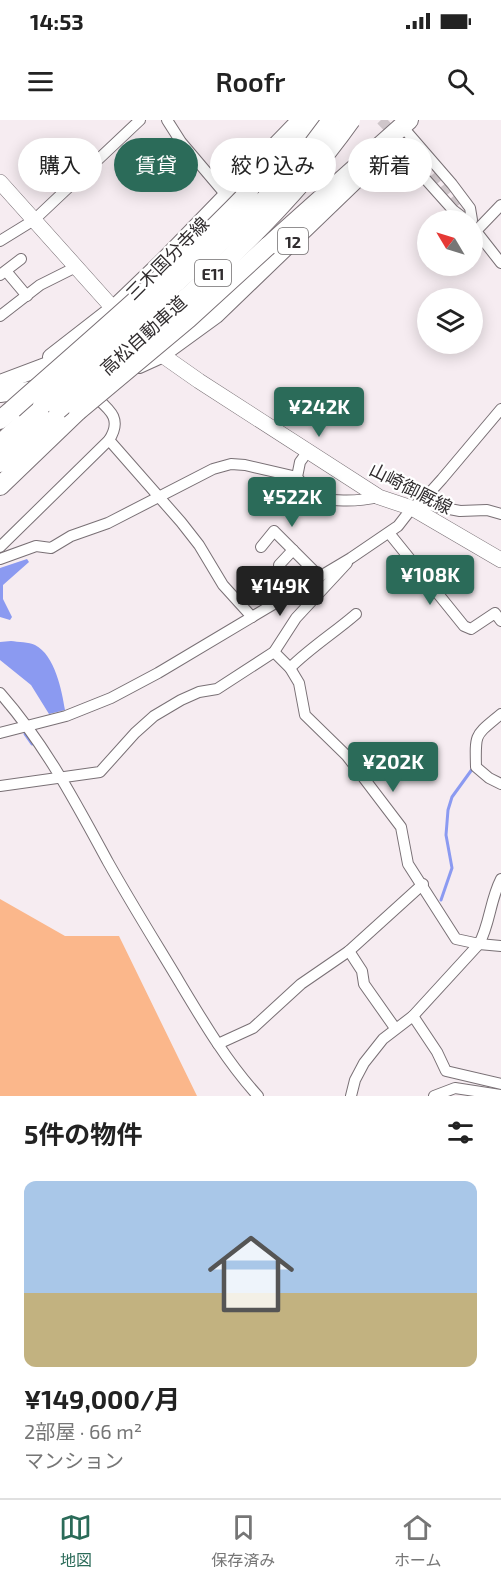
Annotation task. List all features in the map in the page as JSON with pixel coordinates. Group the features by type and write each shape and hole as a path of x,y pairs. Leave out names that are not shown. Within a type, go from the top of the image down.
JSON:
{"highway":[{"path":"6,414 203,239 319,120"},
{"name":"高松自動車道","path":"0,463 50,408 244,222 333,120"},
{"name":"高松自動車道","path":"0,444 50,408 247,243 310,173 351,120"},
{"path":"0,486 78,411 188,320 268,246 408,126"}],"main road":[{"path":"25,372 60,351 114,309 300,120"},
{"name":"三木国分寺線","path":"0,383 107,341 128,324 333,120"},
{"name":"12","path":"399,138 408,126 420,120"},
{"name":"山崎御厩線","path":"0,182 114,309 160,355 379,497 415,506 501,560"},
{"name":"12","path":"0,394 108,379 160,355 189,336 241,293 348,187"}],"street":[{"path":"0,241 34,220 140,120"},
{"path":"167,120 182,142 226,195"},
{"path":"408,126 470,210"},
{"path":"432,187 453,210"},
{"path":"483,216 501,205"},
{"path":"483,238 500,259"},
{"path":"21,259 3,273 27,296"},
{"path":"0,316 40,285 76,267"},
{"path":"0,548 109,440 116,429 115,420 110,411 80,382"},
{"path":"0,733 66,716 111,698 351,558 389,533 442,479 501,409"},
{"path":"109,440 199,545 223,585 252,617"},
{"path":"297,477 300,462 308,451"},
{"path":"0,559 36,546 51,548 71,536 108,524 148,501 159,498 213,469 231,464 297,477 310,493 326,498 362,501 379,497"},
{"path":"415,506 460,511 487,510 501,514"},
{"path":"261,547 274,531 320,577"},
{"path":"389,533 464,626 471,629 495,614 501,621"},
{"path":"279,565 293,550"},
{"path":"0,786 100,772 135,733 154,716 199,692 217,689 274,652 296,618 337,576 351,558"},
{"path":"291,668 308,650 356,615"},
{"path":"274,652 291,668 299,683 305,715 347,756 401,827 408,864 423,884 456,939 501,946"},
{"path":"0,693 29,727 62,778 118,878 218,1044 258,1096"},
{"path":"501,714 487,724 475,742 476,767 501,784"},
{"path":"351,1096 355,1080 364,1063 383,1039 413,1016 479,944 501,879"},
{"path":"218,1044 253,1028 301,984 349,951 423,884"},
{"path":"349,951 362,971 364,984 395,1028"},
{"path":"413,1016 437,1052 446,1071 501,1084"},
{"path":"434,1096 455,1088 501,1095"}],"shaded area":[{"path":"0,899 65,936 119,936 197,1096 0,1096"}],"water":[{"path":"27,559 29,562 3,585 3,599 12,617 10,620 0,617 0,568"},
{"path":"11,641 35,645 48,657 56,674 65,710 49,714 31,685 0,660 0,642"}],"waterway":[{"path":"25,734 32,744"},
{"path":"441,900 452,868 446,835 448,810 452,797 473,768"}],"tunnel":[{"path":"381,120 420,161 460,210"}]}
